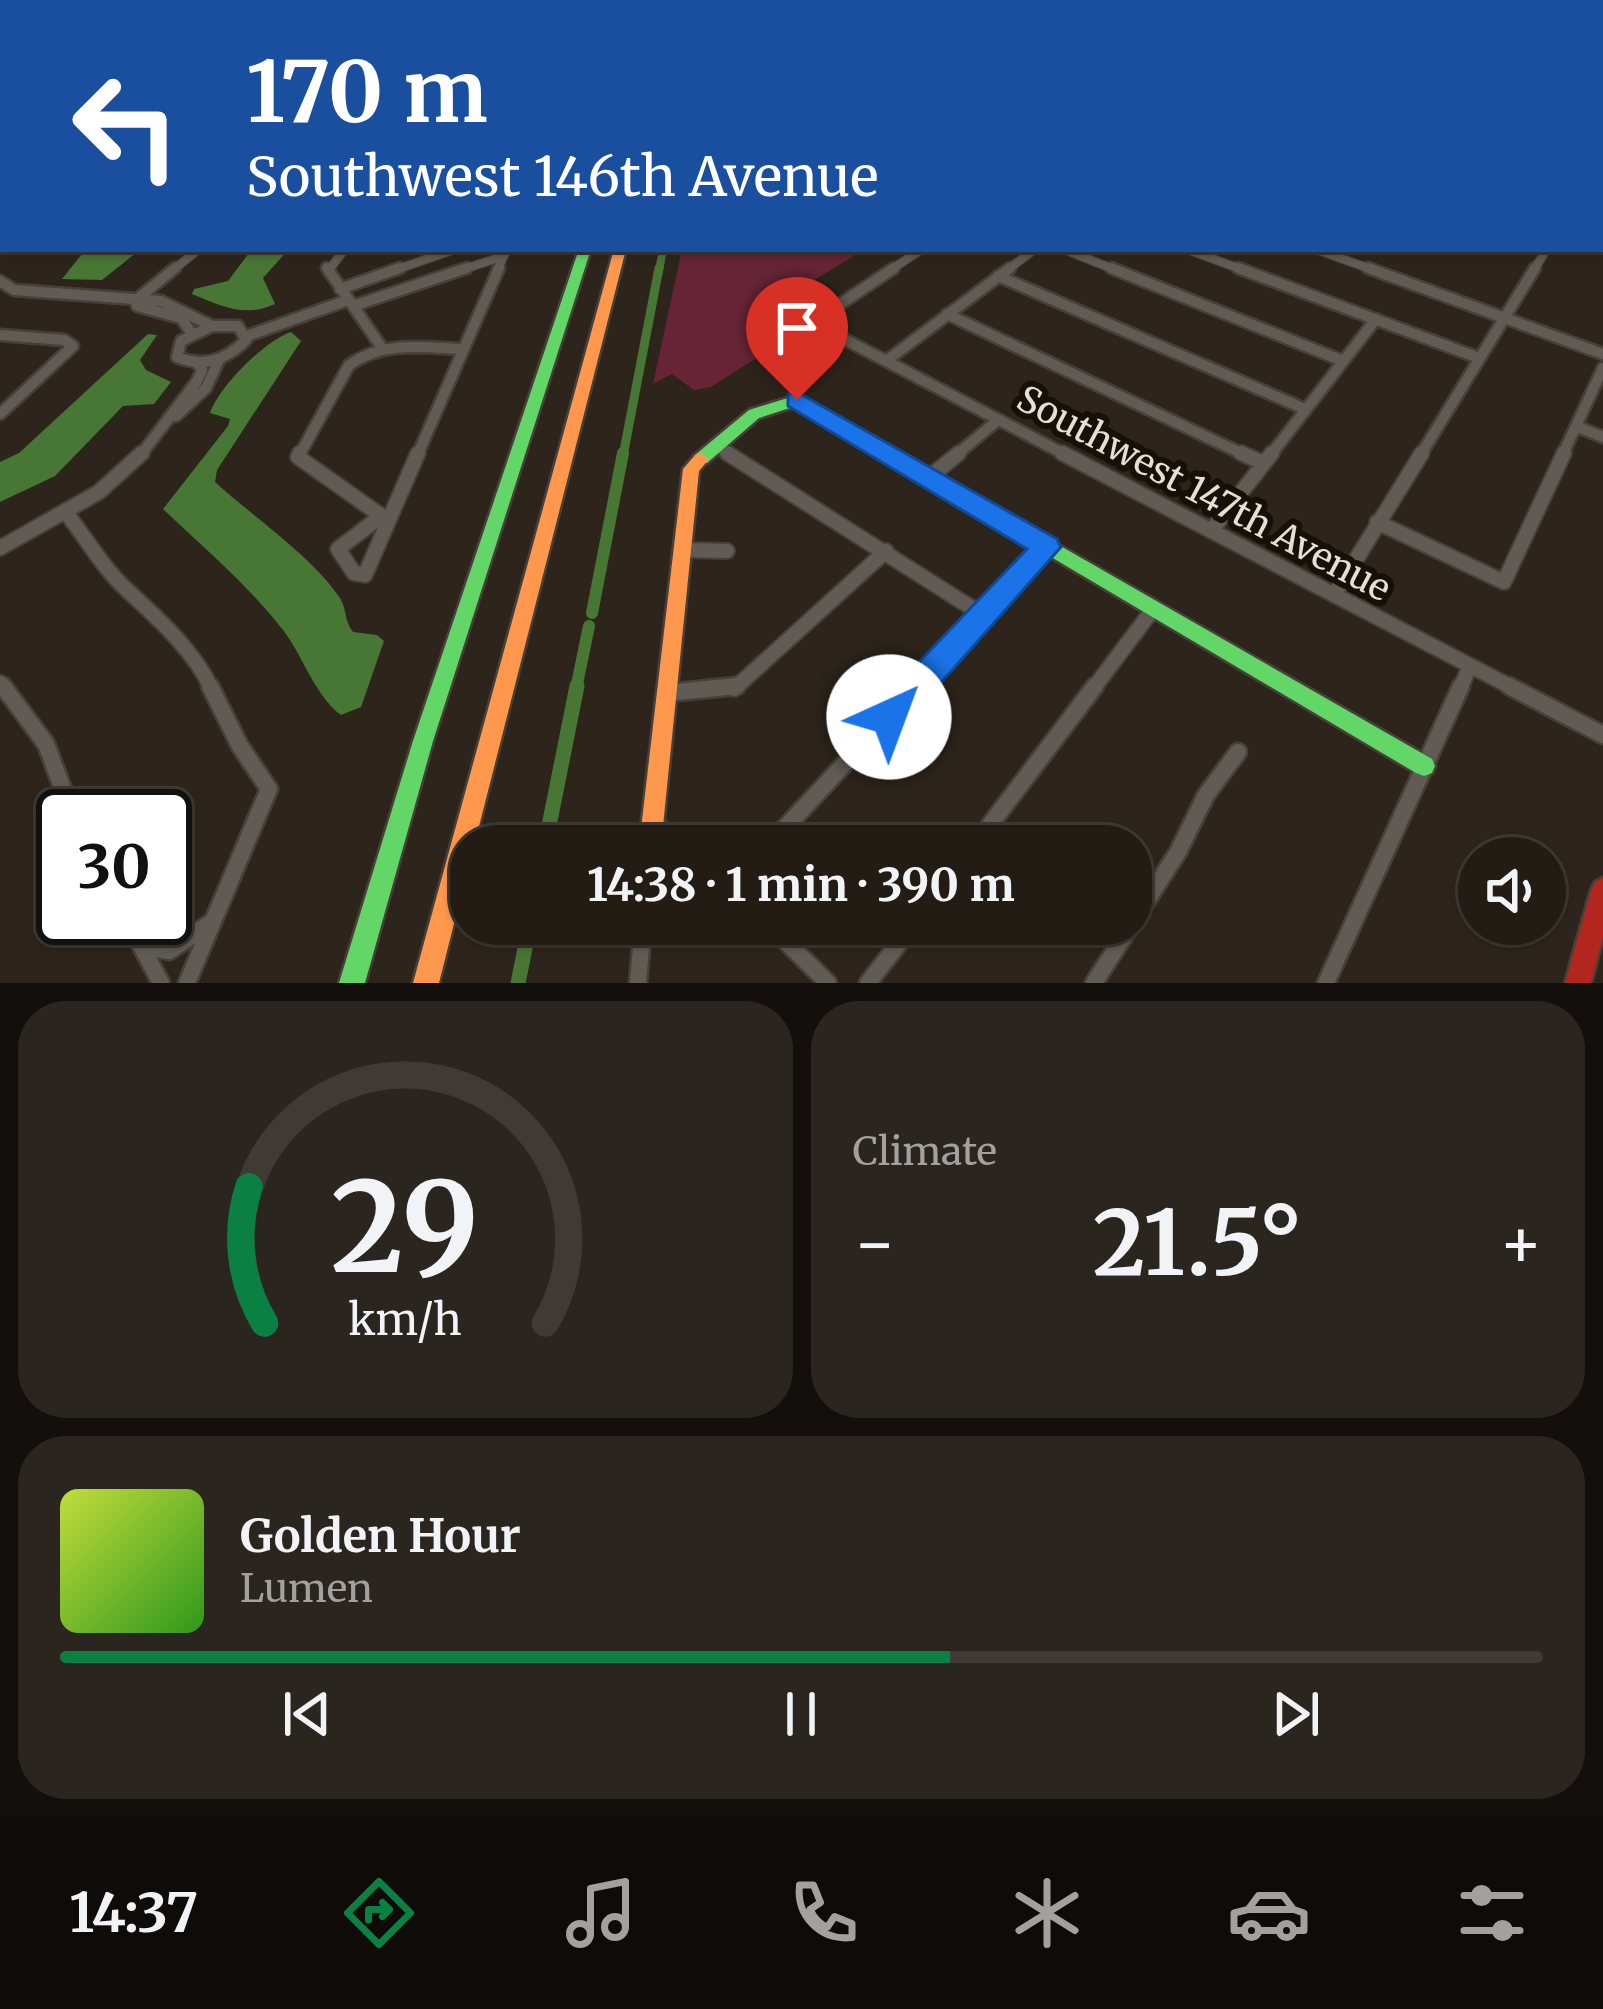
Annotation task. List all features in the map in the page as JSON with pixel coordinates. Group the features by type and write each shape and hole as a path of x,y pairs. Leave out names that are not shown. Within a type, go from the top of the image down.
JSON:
{"main road":[{"path":"352,983 423,741 584,252"},
{"path":"426,983 619,252"},
{"path":"652,823 692,469 715,445 780,399 797,400 931,476 1424,766"},
{"path":"1578,983 1603,890"}],"street":[{"path":"139,303 196,252"},
{"path":"342,252 326,269 379,348"},
{"path":"346,297 449,252"},
{"path":"812,322 917,252"},
{"path":"886,361 1031,252"},
{"path":"1070,252 1343,361"},
{"path":"1194,252 1479,358"},
{"path":"1323,252 1603,354"},
{"path":"1334,595 1545,252"},
{"path":"0,281 14,290 180,307 212,326 244,332 346,297 505,253"},
{"path":"385,517 338,549 354,573 364,574 385,517 505,253"},
{"path":"998,276 1305,409"},
{"path":"0,295 139,303 181,318 192,334"},
{"name":"Southwest 147th Avenue","path":"777,304 1603,735"},
{"path":"947,314 1262,463"},
{"path":"1211,531 1376,319"},
{"path":"212,326 192,334 175,354 184,362 198,364 219,360 237,351 244,332"},
{"path":"0,335 71,343 64,357 0,414"},
{"path":"385,517 298,457 349,364 379,348 461,349"},
{"path":"0,548 100,496 206,388 219,360"},
{"path":"170,420 201,376 198,364"},
{"path":"1377,522 1504,582 1603,368"},
{"path":"931,476 998,420"},
{"path":"1578,428 1603,437"},
{"path":"715,445 983,615"},
{"path":"68,514 123,587 152,609 202,669 240,746 269,789 187,983"},
{"path":"788,825 1047,547"},
{"path":"685,550 727,551"},
{"path":"667,693 734,690 886,551"},
{"path":"990,825 1154,608"},
{"path":"1326,983 1470,666"},
{"path":"0,683 32,718 58,760 66,789"},
{"path":"1094,983 1178,852 1206,795 1238,752"},
{"path":"141,946 150,951 178,950 214,919"},
{"path":"638,983 642,945"},
{"path":"789,945 828,983"},
{"path":"868,983 898,945"},
{"path":"141,946 161,983"}],"shaded area":[{"path":"84,252 137,252 102,280 62,279"},
{"path":"250,252 286,252 263,278 275,304 243,310 192,294 194,289 228,281"},
{"path":"681,252 860,252 767,309 802,329 711,387 694,390 672,374 653,384"},
{"path":"291,332 301,341 217,470 215,482 328,582 353,632 377,635 384,641 361,707 341,715 269,613 163,509 228,426 230,419 210,413 232,378"},
{"path":"148,334 157,335 140,360 146,370 171,382 154,404 123,406 55,476 0,502 0,462 19,453"}],"waterway":[{"path":"659,271 662,252"},
{"path":"623,456 659,268"},
{"path":"592,613 623,453"},
{"path":"576,689 589,626"},
{"path":"549,825 577,686"},
{"path":"518,983 526,945"}],"traffic: fast":[{"path":"352,983 423,741 584,252"},
{"path":"701,459 754,414 797,400 1424,766"}],"traffic: slow":[{"path":"426,983 619,252"},
{"path":"652,825 691,469 701,459"}],"traffic: jam":[{"path":"1578,983 1603,890"}],"route":[{"path":"797,400 1047,547 889,717"}]}
